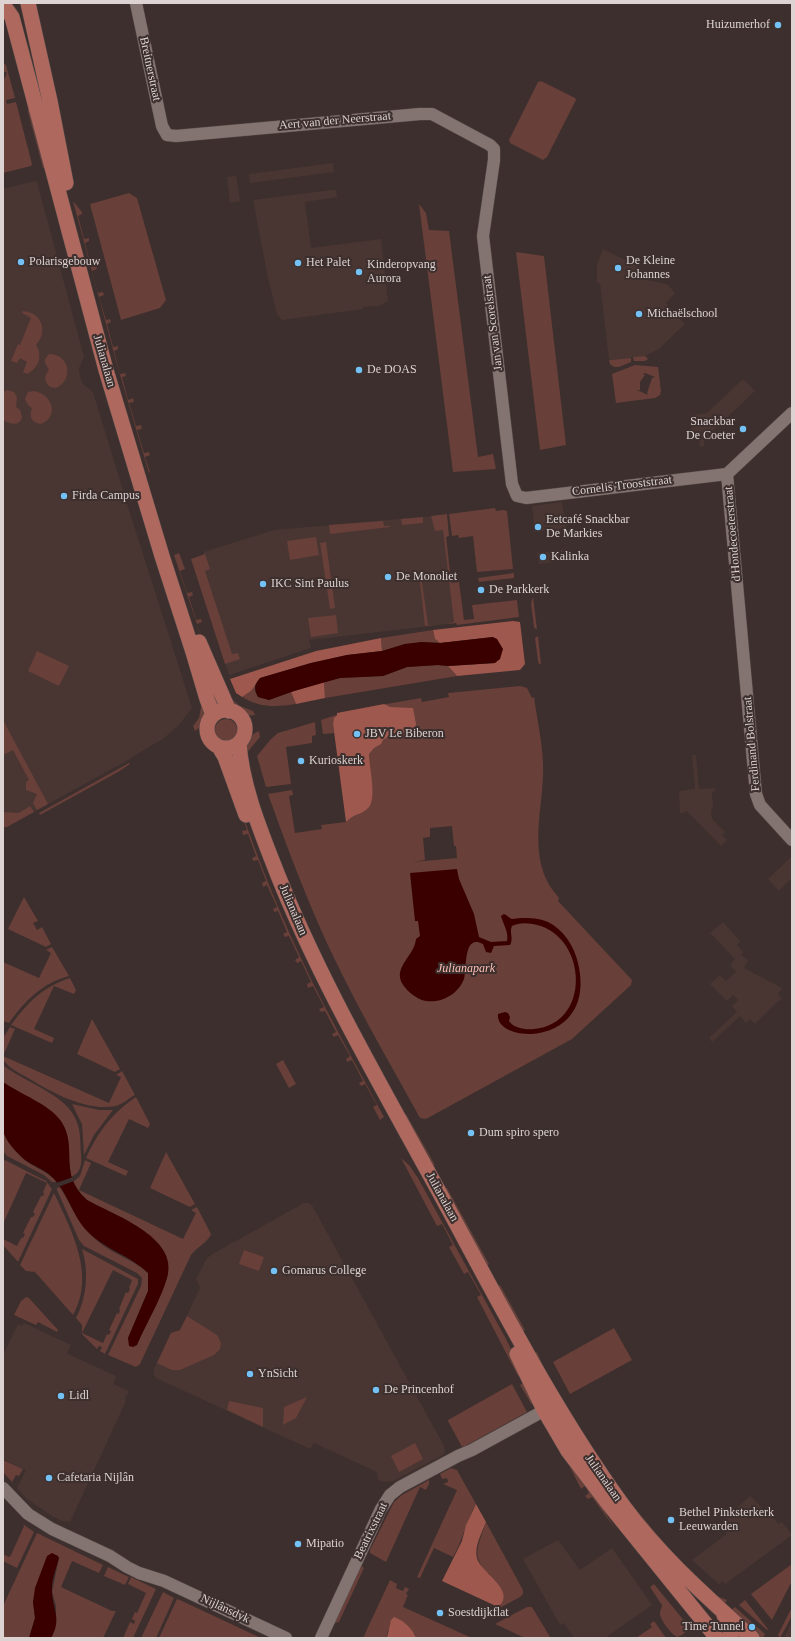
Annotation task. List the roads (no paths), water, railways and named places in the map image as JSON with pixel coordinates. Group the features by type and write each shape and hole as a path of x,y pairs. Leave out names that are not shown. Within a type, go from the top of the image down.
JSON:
{"main road":[{"name":"Julianalaan","path":"21,3 32,47 41,61"},
{"name":"Julianalaan","path":"28,3 66,188 119,383 170,554 198,640 229,711"},
{"name":"Julianalaan","path":"3,6 12,17 106,370 162,556 213,715"},
{"path":"221,711 229,711 238,715 244,724 244,734 239,743 230,748 219,747 212,742 207,735 208,724 213,715 221,711"},
{"name":"Julianalaan","path":"239,743 240,753 257,820 308,947 352,1034 552,1397 592,1462 637,1524 680,1571 749,1635"},
{"name":"Julianalaan","path":"219,747 225,757 274,889 311,972 337,1024 510,1341 544,1410 557,1433 582,1470 717,1638"},
{"name":"Julianalaan","path":"677,1590 693,1624 704,1638"},
{"name":"Julianalaan","path":"720,1609 730,1628 731,1638"}],"street":[{"name":"Breitnerstraat","path":"136,3 162,126 167,135"},
{"name":"Aert van der Neerstraat","path":"167,135 176,136 432,114 486,142 494,149"},
{"name":"Jan van Scorelstraat","path":"494,149 494,160 483,236 512,484 517,496"},
{"name":"d'Hondecoeterstraat","path":"744,658 727,474 792,413"},
{"name":"Cornelis Trooststraat","path":"517,496 526,498 727,474"},
{"name":"Ferdinand Bolstraat","path":"744,658 757,801 792,840"},
{"path":"552,1397 544,1410 563,1416"},
{"name":"Beatrixstraat","path":"321,1638 385,1500 395,1490 544,1410"},
{"name":"Nijlânsdyk","path":"3,1488 36,1520 52,1529 110,1556 136,1564 164,1581 286,1638"}],"place":[{"name":"Huizumerhof","path":"778,25"},
{"name":"Polarisgebouw","path":"21,262"},
{"name":"Het Palet","path":"298,263"},
{"name":"De Kleine Johannes","path":"618,268"},
{"name":"Kinderopvang Aurora","path":"359,272"},
{"name":"Michaëlschool","path":"639,314"},
{"name":"De DOAS","path":"359,370"},
{"name":"Snackbar De Coeter","path":"743,429"},
{"name":"Firda Campus","path":"64,496"},
{"name":"Eetcafé Snackbar De Markies","path":"538,527"},
{"name":"Kalinka","path":"543,557"},
{"name":"De Monoliet","path":"388,577"},
{"name":"IKC Sint Paulus","path":"263,584"},
{"name":"De Parkkerk","path":"481,590"},
{"name":"JBV Le Biberon","path":"357,734"},
{"name":"Kurioskerk","path":"301,761"},
{"name":"Dum spiro spero","path":"471,1133"},
{"name":"Gomarus College","path":"274,1271"},
{"name":"YnSicht","path":"250,1374"},
{"name":"De Princenhof","path":"376,1390"},
{"name":"Lidl","path":"61,1396"},
{"name":"Cafetaria Nijlân","path":"49,1478"},
{"name":"Bethel Pinksterkerk Leeuwarden","path":"671,1520"},
{"name":"Mipatio","path":"298,1544"},
{"name":"Soestdijkflat","path":"440,1613"},
{"name":"Time Tunnel","path":"752,1627"}],"park label":[{"name":"Julianapark","path":"466,969"}]}
